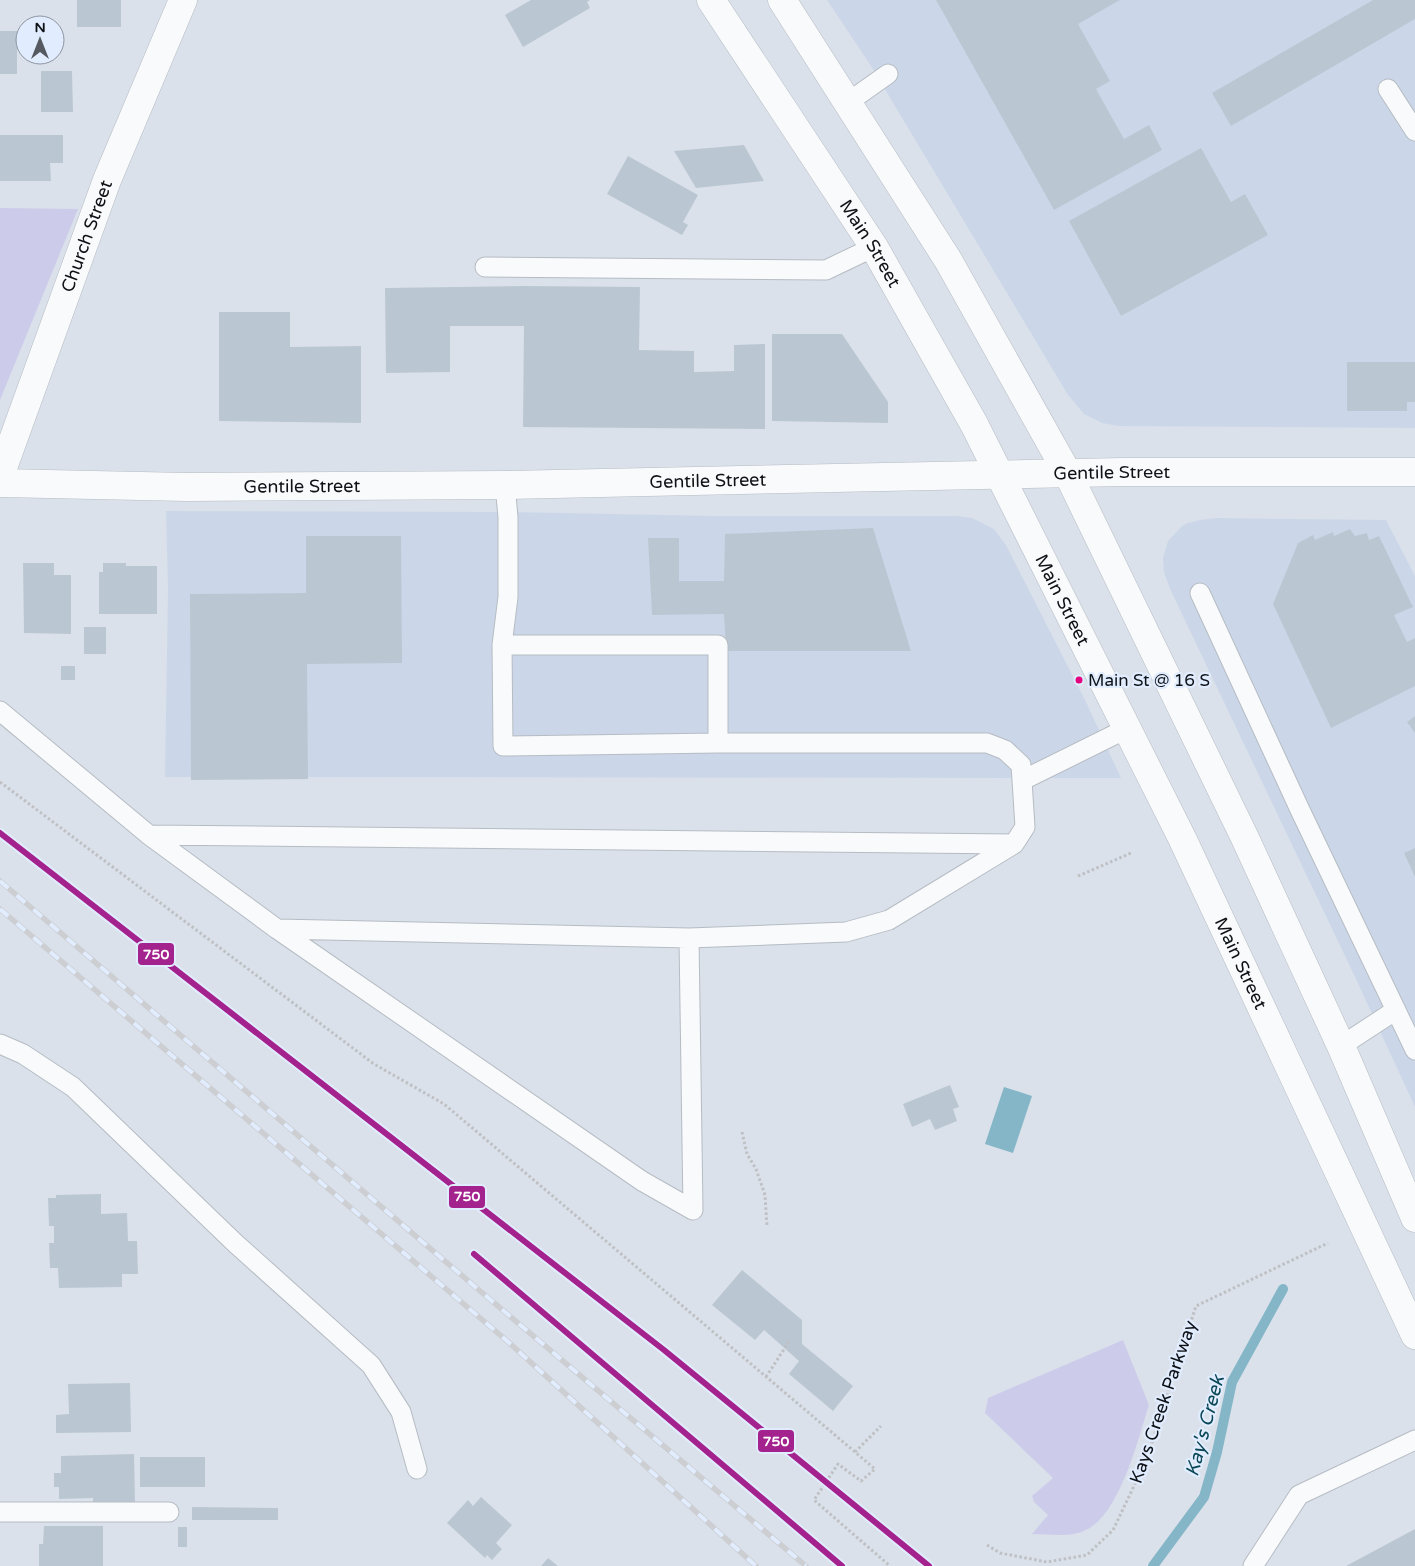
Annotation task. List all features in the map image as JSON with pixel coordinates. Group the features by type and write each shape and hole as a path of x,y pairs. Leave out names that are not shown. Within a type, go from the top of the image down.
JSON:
{"main road":[{"name":"Church Street","path":"0,476 107,180 183,0"},
{"name":"Main Street","path":"711,0 874,247 965,407 1182,838 1415,1335"},
{"path":"782,0 948,260 1068,474 1186,716 1341,1046 1415,1218"},
{"name":"Gentile Street","path":"0,483 186,487 504,485 1123,472 1415,472"}],"lane":[{"path":"847,103 888,74"},
{"path":"1388,89 1415,131"},
{"path":"486,268 826,270 874,247"},
{"path":"277,929 689,938 846,932 889,920 1014,844 1025,827 1021,765 1005,750 987,743 718,743 503,746 502,645 508,597 508,517 504,485"},
{"path":"1200,593 1300,810 1415,1050"},
{"path":"502,645 718,645 718,743"},
{"path":"0,711 149,835 277,929 642,1181 693,1210 689,938"},
{"path":"1023,780 1128,728"},
{"path":"149,835 1014,844"},
{"path":"1341,1046 1396,1010"},
{"path":"0,1044 23,1054 73,1087 235,1243 371,1364 401,1412 417,1470"},
{"path":"1253,1566 1299,1495 1415,1440"},
{"path":"0,1512 169,1512"}],"path":[{"path":"0,782 374,1064 444,1104 875,1469 861,1481 838,1464 814,1500 890,1566"},
{"path":"1078,876 1131,854"},
{"path":"742,1132 747,1154 756,1169 765,1196 767,1226"},
{"name":"Kays Creek Parkway","path":"987,1546 1000,1554 1047,1562 1087,1555 1113,1530 1146,1461 1196,1306 1328,1243"},
{"path":"766,1377 790,1340"},
{"path":"855,1452 881,1426"}],"shaded area":[{"path":"827,0 1415,0 1415,428 1119,426 1102,423 1084,414 1068,395 871,66"},
{"path":"0,208 78,209 0,400"},
{"path":"166,511 513,512 713,516 957,516 972,518 994,529 1006,545 1086,702 1121,778 165,777 168,590"},
{"path":"1217,518 1386,520 1415,576 1415,1107 1170,589 1164,572 1163,558 1168,541 1182,526 1200,520"},
{"path":"1004,1087 1032,1096 1013,1153 985,1144"},
{"path":"1123,1340 1149,1405 1133,1455 1118,1492 1109,1509 1086,1530 1066,1535 1032,1534 1048,1515 1034,1502 1032,1496 1053,1478 985,1413 988,1398"}],"building":[{"path":"77,0 121,0 121,27 77,27"},
{"path":"531,0 590,0 587,2 590,8 523,47 505,15"},
{"path":"936,0 1120,0 1078,24 1110,81 1096,89 1124,139 1149,125 1162,150 1054,210"},
{"path":"1373,0 1415,0 1415,19 1231,126 1212,93"},
{"path":"0,31 15,31 15,65 17,65 17,74 0,74"},
{"path":"41,71 72,71 73,112 41,112"},
{"path":"0,135 63,135 63,163 50,163 51,181 0,181"},
{"path":"744,145 764,181 696,188 674,151"},
{"path":"1201,148 1231,202 1245,194 1268,235 1121,316 1069,221"},
{"path":"628,156 698,195 683,222 688,225 682,235 607,194"},
{"path":"640,287 639,350 694,351 694,372 734,371 734,345 765,344 765,429 523,427 524,326 450,326 450,372 386,373 385,288"},
{"path":"219,312 290,312 290,347 361,346 361,423 219,421"},
{"path":"772,334 842,334 888,402 888,423 772,421"},
{"path":"1347,362 1415,362 1415,402 1407,402 1407,411 1347,411"},
{"path":"873,528 911,651 726,651 724,614 652,615 648,538 679,538 679,581 724,581 725,534"},
{"path":"1350,529 1355,536 1367,533 1369,540 1379,536 1413,607 1394,615 1407,642 1415,638 1415,686 1331,728 1273,604 1298,543 1313,535 1315,540 1333,532 1334,536"},
{"path":"306,536 401,536 402,663 307,664 308,779 191,780 190,594 306,593"},
{"path":"23,563 54,563 54,575 71,575 71,634 24,633"},
{"path":"103,563 126,563 126,566 157,566 157,614 99,614 99,572 103,572"},
{"path":"84,627 106,627 106,654 84,654"},
{"path":"61,666 75,666 75,680 61,680"},
{"path":"1415,716 1415,733 1407,722"},
{"path":"1415,848 1415,877 1404,853"},
{"path":"950,1085 959,1107 953,1109 957,1121 935,1130 930,1119 912,1127 903,1104"},
{"path":"101,1194 101,1214 127,1213 128,1241 137,1241 138,1274 122,1274 122,1287 59,1288 58,1268 50,1268 49,1243 54,1243 54,1226 49,1226 48,1198 56,1198 56,1195"},
{"path":"742,1270 802,1320 802,1344 853,1386 833,1411 789,1374 799,1361 764,1330 755,1340 712,1305"},
{"path":"130,1383 131,1432 56,1433 56,1415 69,1414 68,1384"},
{"path":"134,1454 135,1503 93,1503 93,1498 59,1499 59,1487 54,1487 54,1473 61,1473 61,1456"},
{"path":"140,1457 205,1457 205,1487 140,1487"},
{"path":"481,1497 512,1525 496,1543 502,1549 492,1560 487,1555 485,1558 447,1523 468,1500 473,1506"},
{"path":"192,1507 278,1508 278,1520 192,1520"},
{"path":"44,1526 103,1526 103,1566 39,1566 39,1544 43,1544"},
{"path":"178,1527 187,1527 187,1547 178,1547"},
{"path":"1415,1529 1415,1566 1346,1566"},
{"path":"548,1558 558,1566 541,1566"}],"waterway":[{"name":"Kay's Creek","path":"1153,1566 1204,1497 1217,1452 1232,1382 1283,1289"}],"railway":[{"path":"0,881 473,1285 806,1566"},
{"path":"0,909 506,1340 756,1566"}],"transit line":[{"name":"750","path":"0,833 664,1350 929,1566"},
{"name":"750","path":"474,1254 842,1566"}],"place":[{"name":"Main St @ 16 S","path":"1079,680"}]}
